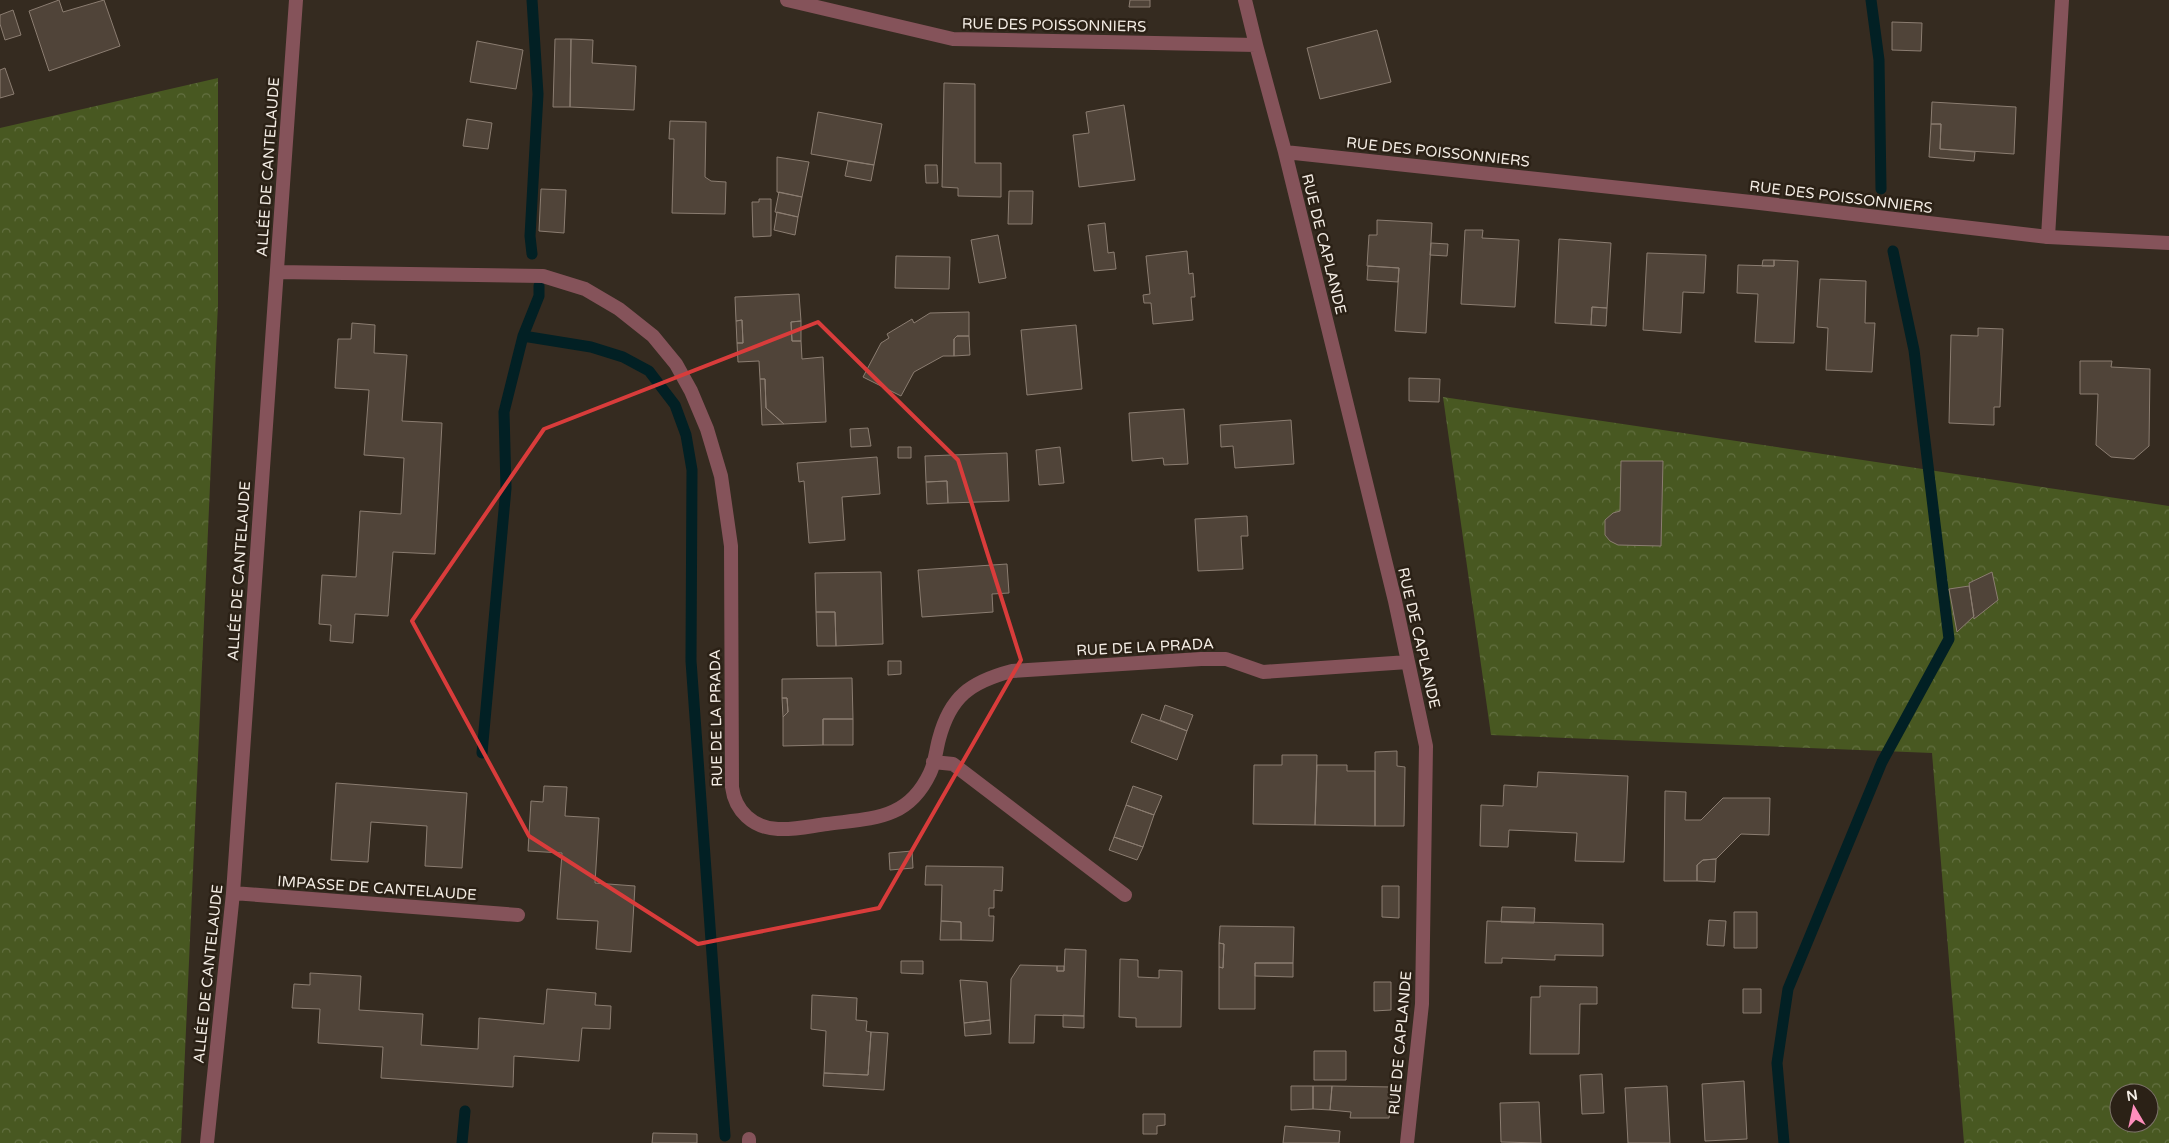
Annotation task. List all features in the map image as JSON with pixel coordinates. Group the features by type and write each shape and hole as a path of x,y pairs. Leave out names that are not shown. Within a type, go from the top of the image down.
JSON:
{"street":[{"name":"ALLÉE DE CANTELAUDE","path":"206,1143 233,893 296,0"},
{"name":"RUE DES POISSONNIERS","path":"787,0 953,39 1256,45"},
{"path":"1245,0 1285,152"},
{"path":"2048,237 2062,0"},
{"name":"RUE DES POISSONNIERS","path":"1285,152 1741,201 2048,237 2169,242"},
{"name":"RUE DE CAPLANDE","path":"1285,152 1395,601 1426,746 1422,1004 1407,1143"},
{"name":"RUE DE LA PRADA","path":"276,272 543,276 585,289 619,309 653,336 676,364 691,391 707,429 721,476 730,546 732,787 734,801 741,812 763,826 775,829 883,817 899,810 914,797 931,772 944,720 958,698 975,684 993,676 1012,672 1201,659 1226,659 1263,672 1408,662"},
{"path":"933,762 954,764 1125,895"},
{"name":"IMPASSE DE CANTELAUDE","path":"233,893 518,915"}],"highlighted area":[{"path":"818,322 958,460 1021,660 879,908 698,944 529,836 412,621 544,429"}],"green space":[{"path":"218,78 218,304 181,1143 0,1143 0,128"},
{"path":"1443,397 2169,506 2169,1143 1964,1143 1932,753 1491,735"}],"building":[{"path":"59,0 63,12 104,0 120,46 49,71 29,11"},
{"path":"1130,0 1150,0 1150,7 1129,7"},
{"path":"13,10 21,35 5,40 0,24 0,15"},
{"path":"1892,22 1922,23 1921,51 1892,50"},
{"path":"1377,30 1391,82 1320,99 1307,48"},
{"path":"555,39 571,39 570,107 553,107"},
{"path":"571,39 593,40 592,63 636,66 634,110 570,107"},
{"path":"477,41 523,50 516,89 470,82"},
{"path":"5,68 14,94 0,98 0,70"},
{"path":"944,83 975,84 975,163 1001,163 1001,197 958,196 958,188 942,187"},
{"path":"1932,102 2016,107 2014,154 1940,149 1941,124 1931,124"},
{"path":"1124,105 1135,180 1079,187 1073,135 1089,133 1086,112"},
{"path":"818,112 882,124 874,165 811,154"},
{"path":"467,119 492,123 488,149 463,146"},
{"path":"670,121 706,122 705,177 711,181 726,182 725,214 672,213 674,139 669,139"},
{"path":"1931,124 1941,124 1940,149 1975,152 1974,161 1929,157"},
{"path":"777,157 809,162 802,197 777,192"},
{"path":"848,161 874,165 871,181 845,176"},
{"path":"925,165 937,165 938,183 926,183"},
{"path":"541,189 566,190 564,233 539,231"},
{"path":"1009,191 1033,191 1032,224 1008,224"},
{"path":"779,192 802,197 798,217 775,212"},
{"path":"759,199 771,199 771,236 753,237 752,202 759,202"},
{"path":"777,212 798,217 795,235 774,230"},
{"path":"1377,220 1432,223 1426,333 1395,331 1399,268 1367,266 1369,235 1377,235"},
{"path":"1105,223 1108,253 1114,252 1116,269 1094,271 1088,225"},
{"path":"1465,230 1483,230 1482,238 1519,240 1515,307 1461,304"},
{"path":"998,235 1006,278 979,283 971,240"},
{"path":"1559,239 1611,243 1607,308 1592,307 1591,325 1555,323"},
{"path":"1431,243 1448,244 1447,256 1430,255"},
{"path":"1187,251 1189,274 1193,273 1195,297 1191,297 1193,320 1153,324 1151,303 1144,303 1143,295 1150,294 1146,256"},
{"path":"1647,253 1706,255 1704,293 1683,292 1681,333 1643,330"},
{"path":"896,256 950,257 949,289 895,288"},
{"path":"1763,260 1774,260 1774,266 1762,266"},
{"path":"1774,260 1798,261 1794,343 1755,342 1758,294 1737,293 1738,265 1774,266"},
{"path":"1368,266 1399,268 1398,282 1367,280"},
{"path":"1820,279 1866,281 1865,323 1875,323 1872,372 1826,370 1828,328 1817,327"},
{"path":"799,294 801,321 791,322 792,341 801,341 802,359 823,357 826,422 784,424 766,408 765,379 760,379 759,361 738,362 737,343 743,343 742,320 736,321 735,297"},
{"path":"1592,307 1607,308 1606,326 1591,325"},
{"path":"969,312 969,336 957,336 954,339 954,356 943,356 914,372 901,396 863,377 881,343 889,338 887,334 912,319 914,323 930,313"},
{"path":"742,320 743,343 737,343 736,321"},
{"path":"801,321 801,341 792,341 791,322"},
{"path":"352,323 375,325 374,353 407,355 402,421 442,423 435,554 393,552 388,616 355,614 353,643 330,641 331,625 319,624 322,575 356,577 360,511 401,514 404,458 364,455 369,390 335,388 338,339 351,339"},
{"path":"1076,325 1082,389 1027,395 1021,330"},
{"path":"1978,328 2003,329 2000,407 1994,407 1994,425 1949,423 1951,335 1978,336"},
{"path":"957,336 969,336 970,355 954,356 954,339"},
{"path":"2080,361 2112,361 2111,367 2150,369 2149,446 2134,459 2111,457 2096,445 2098,394 2080,394"},
{"path":"1409,378 1440,379 1439,402 1409,401"},
{"path":"760,379 765,379 766,408 784,424 762,425"},
{"path":"1184,409 1188,464 1164,465 1163,458 1132,461 1129,413"},
{"path":"1291,420 1294,464 1235,468 1233,446 1221,447 1220,425"},
{"path":"868,428 871,446 851,447 850,429"},
{"path":"898,447 911,447 911,458 898,458"},
{"path":"1060,447 1064,483 1039,485 1036,450"},
{"path":"1007,453 1009,501 948,503 947,481 926,482 925,456"},
{"path":"877,457 880,494 842,497 845,540 809,543 804,481 799,482 797,463"},
{"path":"1621,461 1663,461 1661,546 1618,545 1610,541 1605,535 1605,520 1613,513 1620,511"},
{"path":"947,481 948,503 927,504 926,482"},
{"path":"1247,516 1248,536 1241,536 1243,569 1198,571 1195,519"},
{"path":"1007,564 1009,593 992,594 993,612 922,617 918,570"},
{"path":"881,572 883,644 836,646 835,612 816,612 815,573"},
{"path":"1992,572 1998,600 1974,619 1969,583"},
{"path":"1969,586 1974,616 1957,632 1949,589"},
{"path":"816,612 835,612 836,646 817,646"},
{"path":"888,661 901,661 901,674 888,675"},
{"path":"852,678 853,719 823,719 823,745 783,746 783,717 788,712 787,698 782,698 782,679"},
{"path":"782,698 787,698 788,712 783,717"},
{"path":"1165,705 1193,715 1187,731 1160,720"},
{"path":"1142,714 1187,731 1177,760 1131,742"},
{"path":"823,719 853,719 853,745 823,745"},
{"path":"1397,751 1397,766 1405,767 1404,826 1375,826 1375,752"},
{"path":"1282,755 1317,755 1315,825 1253,824 1254,765 1282,765"},
{"path":"1317,765 1347,765 1347,771 1375,771 1375,826 1315,825"},
{"path":"1538,772 1628,776 1624,862 1575,861 1577,833 1509,830 1508,847 1480,846 1481,805 1503,806 1504,785 1537,787"},
{"path":"336,783 467,793 462,868 425,866 427,826 371,822 368,862 331,860"},
{"path":"544,786 567,787 565,816 599,818 595,883 635,886 631,952 596,949 598,921 557,919 562,853 528,851 531,801 543,802"},
{"path":"1133,786 1162,796 1154,815 1126,805"},
{"path":"1665,791 1686,792 1685,820 1701,820 1723,798 1770,798 1769,835 1741,834 1716,859 1703,860 1697,865 1697,881 1664,881"},
{"path":"1126,805 1154,815 1143,847 1114,837"},
{"path":"1114,837 1143,847 1137,860 1109,850"},
{"path":"912,851 913,868 890,870 889,853"},
{"path":"1716,859 1715,882 1697,881 1697,865 1703,860"},
{"path":"926,866 1003,867 1002,891 994,890 994,908 989,908 989,916 994,916 993,941 961,940 961,922 941,921 942,885 925,885"},
{"path":"1382,886 1399,886 1399,918 1382,917"},
{"path":"1502,907 1535,908 1534,923 1501,922"},
{"path":"1734,912 1757,912 1757,948 1734,948"},
{"path":"1709,920 1726,921 1724,946 1707,945"},
{"path":"941,921 961,922 961,940 940,940"},
{"path":"1487,921 1603,924 1603,956 1555,955 1555,960 1502,958 1502,963 1485,963"},
{"path":"1220,926 1294,927 1293,963 1255,963 1255,1009 1219,1009 1219,967 1223,968 1224,944 1219,943"},
{"path":"1219,943 1224,944 1223,968 1219,967"},
{"path":"1065,949 1086,950 1084,1016 1035,1015 1034,1043 1009,1043 1011,979 1020,965 1057,966 1057,971 1064,971"},
{"path":"1120,959 1138,960 1138,977 1159,978 1159,970 1182,971 1181,1027 1136,1027 1136,1018 1119,1017"},
{"path":"901,961 923,961 923,974 901,973"},
{"path":"1255,963 1293,963 1293,977 1255,976"},
{"path":"1057,966 1064,966 1064,971 1057,971"},
{"path":"310,973 361,976 359,1010 423,1014 421,1045 478,1049 479,1018 544,1024 547,989 596,993 595,1005 611,1006 610,1029 582,1028 579,1061 514,1056 513,1087 381,1078 383,1047 318,1043 320,1009 292,1008 294,984 310,985"},
{"path":"960,980 987,982 990,1020 964,1023"},
{"path":"1374,982 1391,982 1391,1010 1374,1011"},
{"path":"1540,986 1597,987 1597,1004 1580,1004 1579,1054 1530,1054 1531,997 1540,997"},
{"path":"1743,989 1761,989 1761,1013 1743,1013"},
{"path":"812,995 857,998 856,1020 867,1021 866,1031 871,1032 868,1075 824,1073 826,1031 811,1029"},
{"path":"1063,1015 1084,1016 1084,1028 1063,1027"},
{"path":"990,1020 991,1034 965,1036 964,1023"},
{"path":"871,1032 888,1033 884,1090 823,1086 824,1073 868,1075"},
{"path":"1314,1051 1346,1051 1346,1080 1314,1080"},
{"path":"1602,1074 1604,1113 1582,1114 1580,1075"},
{"path":"1744,1081 1747,1139 1705,1141 1702,1084"},
{"path":"1291,1086 1313,1086 1313,1109 1291,1110"},
{"path":"1313,1086 1332,1086 1330,1110 1313,1109"},
{"path":"1332,1086 1393,1087 1389,1118 1350,1118 1351,1112 1330,1110"},
{"path":"1667,1086 1670,1143 1628,1143 1625,1088"},
{"path":"1539,1102 1541,1143 1501,1142 1500,1103"},
{"path":"1143,1114 1165,1114 1165,1125 1157,1126 1157,1134 1143,1134"},
{"path":"1285,1126 1340,1131 1339,1143 1283,1143"},
{"path":"653,1133 697,1134 697,1143 652,1143"}],"waterway":[{"path":"532,0 538,94 530,236 532,254"},
{"path":"1871,0 1879,60 1881,189"},
{"path":"1784,1143 1777,1063 1788,989 1882,762 1949,639 1914,350 1893,251"},
{"path":"482,753 506,488 504,412 523,336 539,296 539,286"},
{"path":"523,336 591,347 623,357 649,371 675,405 686,435 692,470 691,661 725,1136"},
{"path":"462,1143 465,1111"}]}
